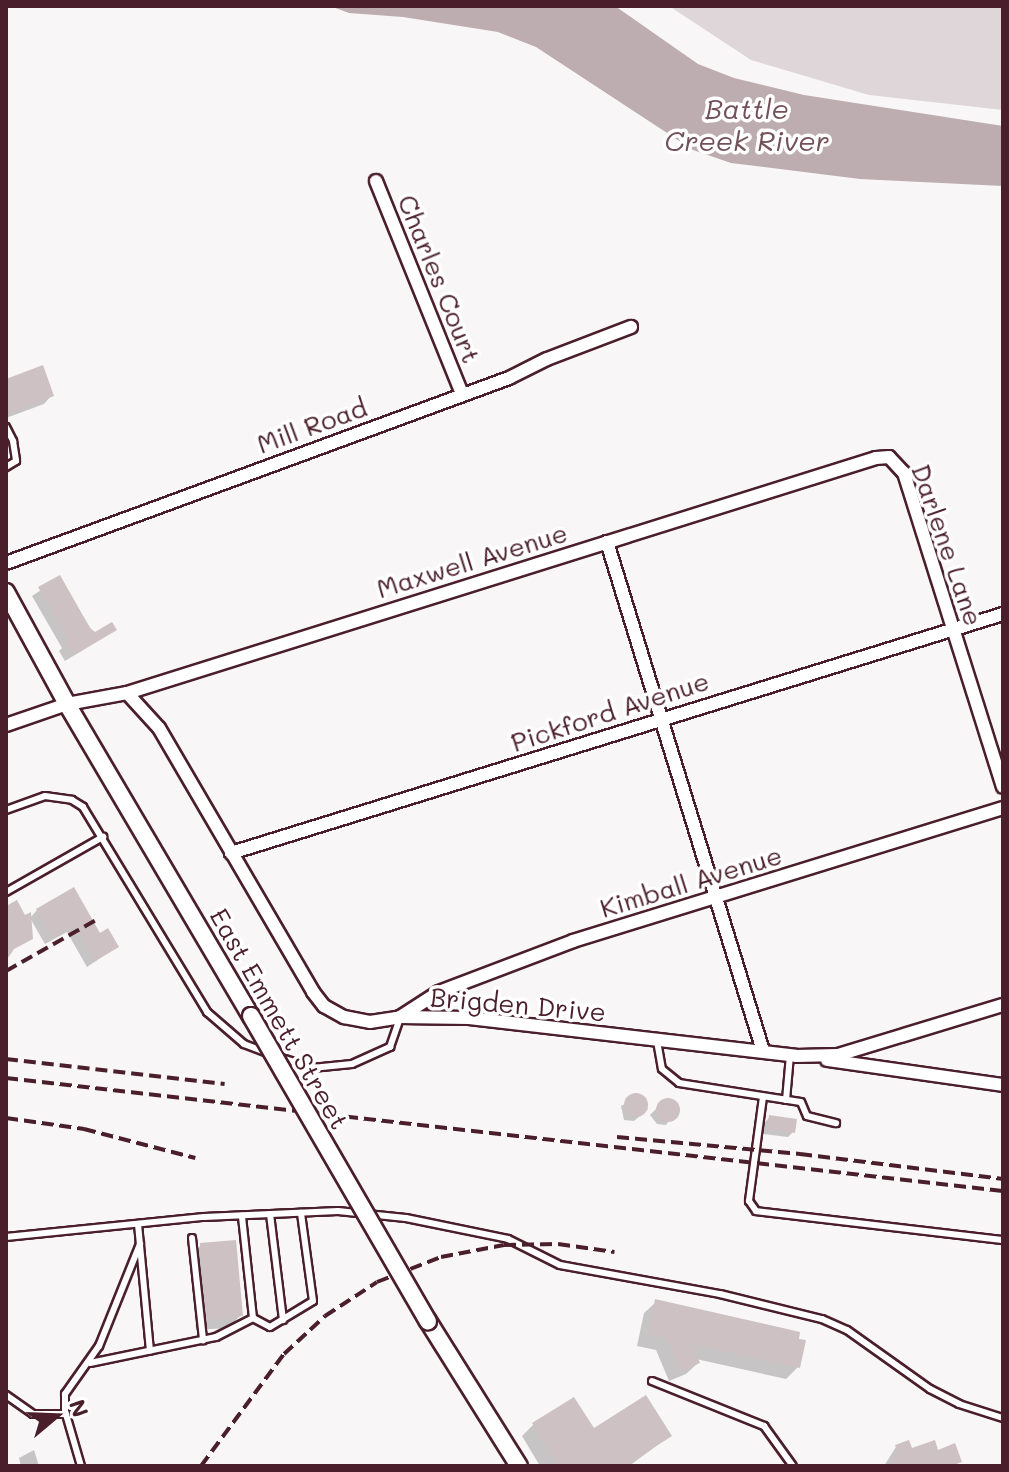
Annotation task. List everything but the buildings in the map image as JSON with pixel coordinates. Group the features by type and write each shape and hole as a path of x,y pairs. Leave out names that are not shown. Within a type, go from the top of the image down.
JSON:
{"street":[{"name":"Charles Court","path":"376,181 462,394"},
{"name":"Mill Road","path":"6,563 509,378 547,359 631,327"},
{"name":"Maxwell Avenue","path":"6,725 67,704 127,693 876,458 889,457"},
{"name":"Darlene Lane","path":"889,457 904,473 1003,787"},
{"path":"607,542 763,1051"},
{"name":"East Emmett Street","path":"6,592 67,704 428,1321 519,1466"},
{"name":"Pickford Avenue","path":"231,853 1003,614"},
{"name":"Brigden Drive","path":"127,693 159,728 295,965 324,1006 344,1017 370,1022 400,1017 469,1018 793,1055 838,1055 1003,1005"},
{"name":"Kimball Avenue","path":"400,1017 439,992 509,964 1003,808"},
{"path":"793,1055 1003,1085"}],"lane":[{"path":"6,427 13,441 16,461 6,467"},
{"path":"6,810 45,796 72,800 90,815 207,1012 244,1044 307,1067 352,1064 390,1047 400,1017"},
{"path":"6,892 103,837"},
{"path":"657,1041 662,1069 679,1083 801,1102 807,1116 836,1123"},
{"path":"786,1100 793,1055"},
{"path":"763,1097 749,1201 756,1211 1003,1240"},
{"path":"6,1237 270,1214 338,1211 406,1218 498,1236 560,1265 720,1294 822,1319 847,1330 930,1389 959,1404 1003,1418"},
{"path":"253,1318 270,1327 313,1301 301,1213"},
{"path":"270,1214 283,1320"},
{"path":"242,1216 253,1318"},
{"path":"138,1224 150,1350"},
{"path":"192,1238 203,1340"},
{"path":"81,1466 66,1414 66,1390 90,1363 140,1244"},
{"path":"90,1363 203,1340 253,1318"},
{"path":"652,1381 764,1426 793,1466"},
{"path":"6,1395 33,1414 66,1414"}],"shaded area":[{"path":"669,6 1003,6 1003,110 869,95 751,60"}],"water":[{"name":"Battle Creek River","path":"330,6 615,6 698,64 734,78 804,95 1003,126 1003,186 860,179 731,163 693,150 536,47 498,32 403,17 349,13"}],"railway":[{"path":"6,971 98,919"},
{"path":"6,1059 225,1084"},
{"path":"6,1078 1003,1191"},
{"path":"6,1118 84,1129 195,1158"},
{"path":"617,1137 800,1154 1003,1179"},
{"path":"201,1466 284,1354 325,1316 377,1282 441,1257 504,1245 558,1244 614,1252"}]}
